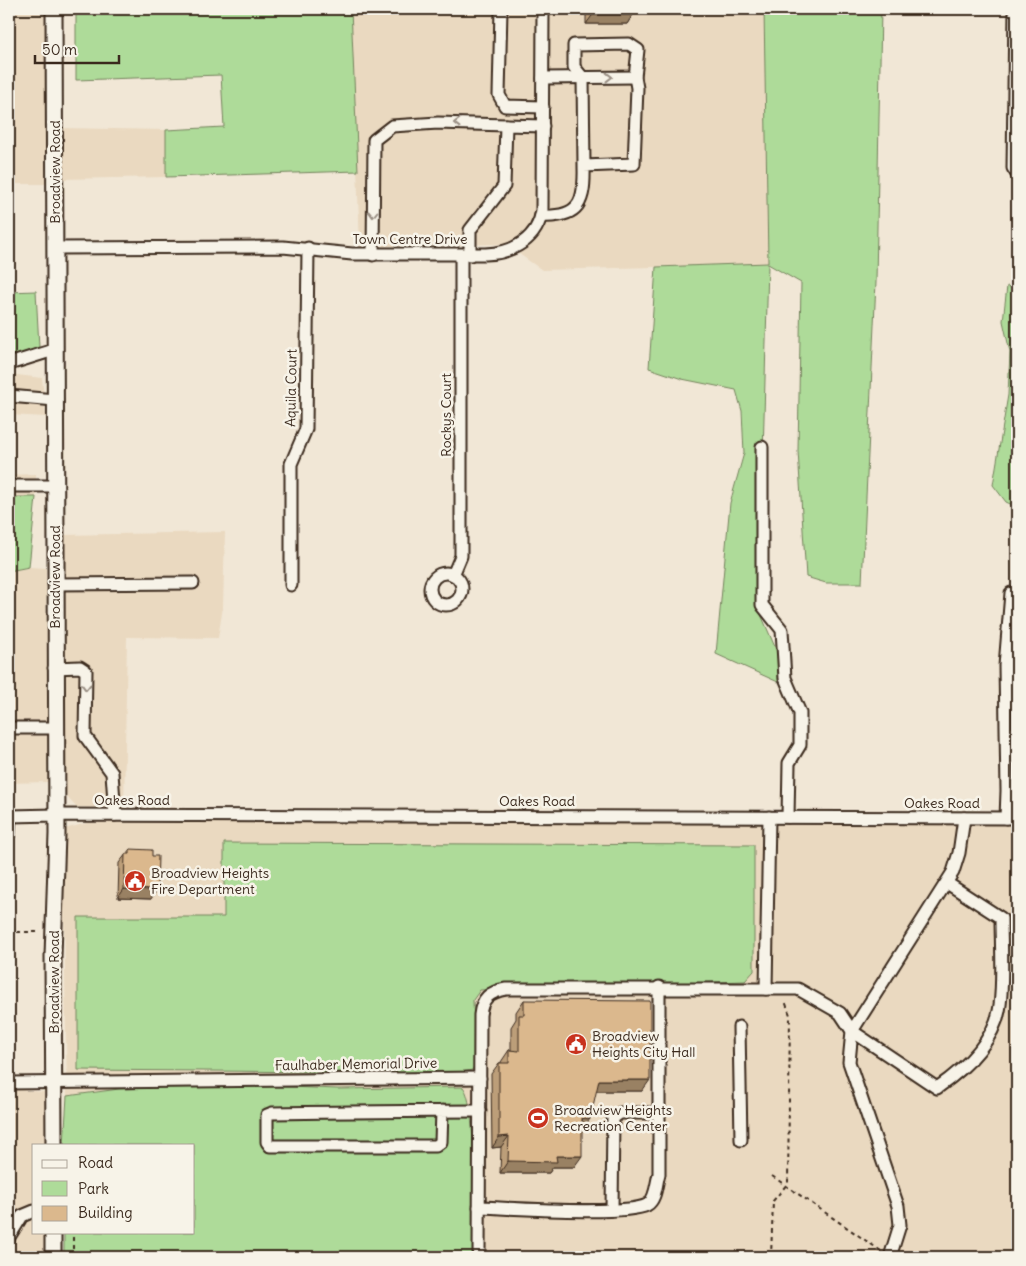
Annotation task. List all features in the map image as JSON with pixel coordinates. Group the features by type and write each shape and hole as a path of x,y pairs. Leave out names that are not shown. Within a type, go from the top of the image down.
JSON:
{"main road":[{"name":"Broadview Road","path":"54,9 54,668 56,815 54,1144"},
{"path":"53,1234 53,1257"}],"street":[{"path":"500,9 499,95 506,106 543,107"},
{"path":"542,9 543,126 541,216 558,217 570,214 582,199 584,166 583,78 574,67 574,45 629,44 638,50 635,77 637,88 634,164 584,166"},
{"path":"1015,9 1013,168 1017,174"},
{"path":"542,78 635,77"},
{"path":"373,255 374,140 392,126 438,123 543,126"},
{"name":"Rockys Court","path":"453,575 461,556 465,255 470,230 504,186 506,125"},
{"name":"Town Centre Drive","path":"55,248 308,248 340,254 495,254 517,247 533,231 541,216"},
{"name":"Aquila Court","path":"290,585 291,464 306,429 308,248"},
{"path":"9,364 54,350"},
{"path":"9,396 55,400"},
{"path":"762,447 762,605 782,630 785,678 800,713 800,745 789,763 788,817"},
{"path":"9,486 55,486"},
{"path":"54,584 193,583"},
{"path":"1011,592 1005,666 1008,791 1011,818"},
{"path":"54,668 80,667 86,671 85,736 112,773 115,815"},
{"path":"9,728 55,728"},
{"path":"9,816 9,834"},
{"name":"Oakes Road","path":"9,816 1011,818"},
{"path":"766,989 768,817"},
{"path":"890,1257 900,1225 898,1206 849,1062 852,1031 954,872 964,818"},
{"path":"479,1257 480,1015 481,1006 487,995 506,989 659,987 798,990 840,1013 852,1031 937,1088 953,1077 984,1045 999,1012 1001,918 947,883"},
{"path":"479,1206 612,1210 646,1205 653,1199 658,1174 659,987"},
{"path":"739,1027 741,1140"},
{"name":"Faulhaber Memorial Drive","path":"9,1082 480,1078"},
{"path":"442,1111 441,1142 436,1146 270,1146 267,1142 267,1115 272,1113 442,1111 480,1111"},
{"path":"612,1210 613,1118 620,1114 659,1113"},
{"path":"9,1237 22,1216 32,1213"}],"path":[{"path":"9,932 37,932"},
{"path":"771,1257 773,1201 788,1183 790,1015 784,1000"},
{"path":"772,1176 890,1257"},
{"path":"73,1234 73,1257"}],"shaded area":[{"path":"9,9 46,9 46,184 9,184"},
{"path":"351,9 764,9 768,264 542,270 505,244 360,247"},
{"path":"61,128 166,130 166,177 62,179"},
{"path":"9,374 42,378 46,417 9,415"},
{"path":"36,474 36,497 9,497 9,475"},
{"path":"225,532 223,607 218,638 127,637 124,808 76,807 67,797 64,786 62,535"},
{"path":"29,567 46,568 48,782 9,783 9,571"},
{"path":"224,820 1017,823 1017,1257 64,1257 64,1234 195,1234 195,1144 64,1144 67,1096 64,829 91,822"},
{"path":"9,1089 44,1092 48,1108 47,1144 32,1144 32,1234 46,1234 45,1257 9,1257"}],"green space":[{"path":"76,9 351,9 358,171 166,177 166,130 224,127 221,75 76,80"},
{"path":"764,9 881,9 876,282 862,583 826,583 806,577 798,451 801,283 768,264 759,610 778,654 778,682 716,654 730,503 744,453 742,411 736,390 682,379 649,368 656,267 768,263"},
{"path":"1007,286 1017,290 1017,507 1006,502 993,485 1008,395 1010,352 1003,321"},
{"path":"36,291 39,347 9,358 9,292"},
{"path":"9,497 36,497 29,567 9,571"},
{"path":"224,843 754,845 754,971 745,981 480,990 473,1000 475,1064 472,1070 457,1073 78,1070 78,917 224,917"},
{"path":"238,1085 338,1089 463,1087 468,1098 473,1140 474,1257 64,1257 64,1234 195,1234 195,1144 64,1144 67,1096 119,1089"}],"building":[{"path":"594,9 634,9 634,13 594,13"},
{"name":"Broadview Heights Fire Department","path":"130,849 152,850 152,856 158,856 157,890 124,889 125,854 130,854"},
{"path":"524,1000 650,1001 650,1080 599,1080 590,1119 582,1118 582,1156 556,1156 557,1162 508,1161 509,1136 499,1137 499,1063 509,1063 509,1050 519,1051 519,1015 524,1015"}],"place":[{"name":"Broadview Heights Fire Department","path":"135,881"},
{"name":"Broadview Heights City Hall","path":"576,1044"},
{"name":"Broadview Heights Recreation Center","path":"538,1118"}]}
